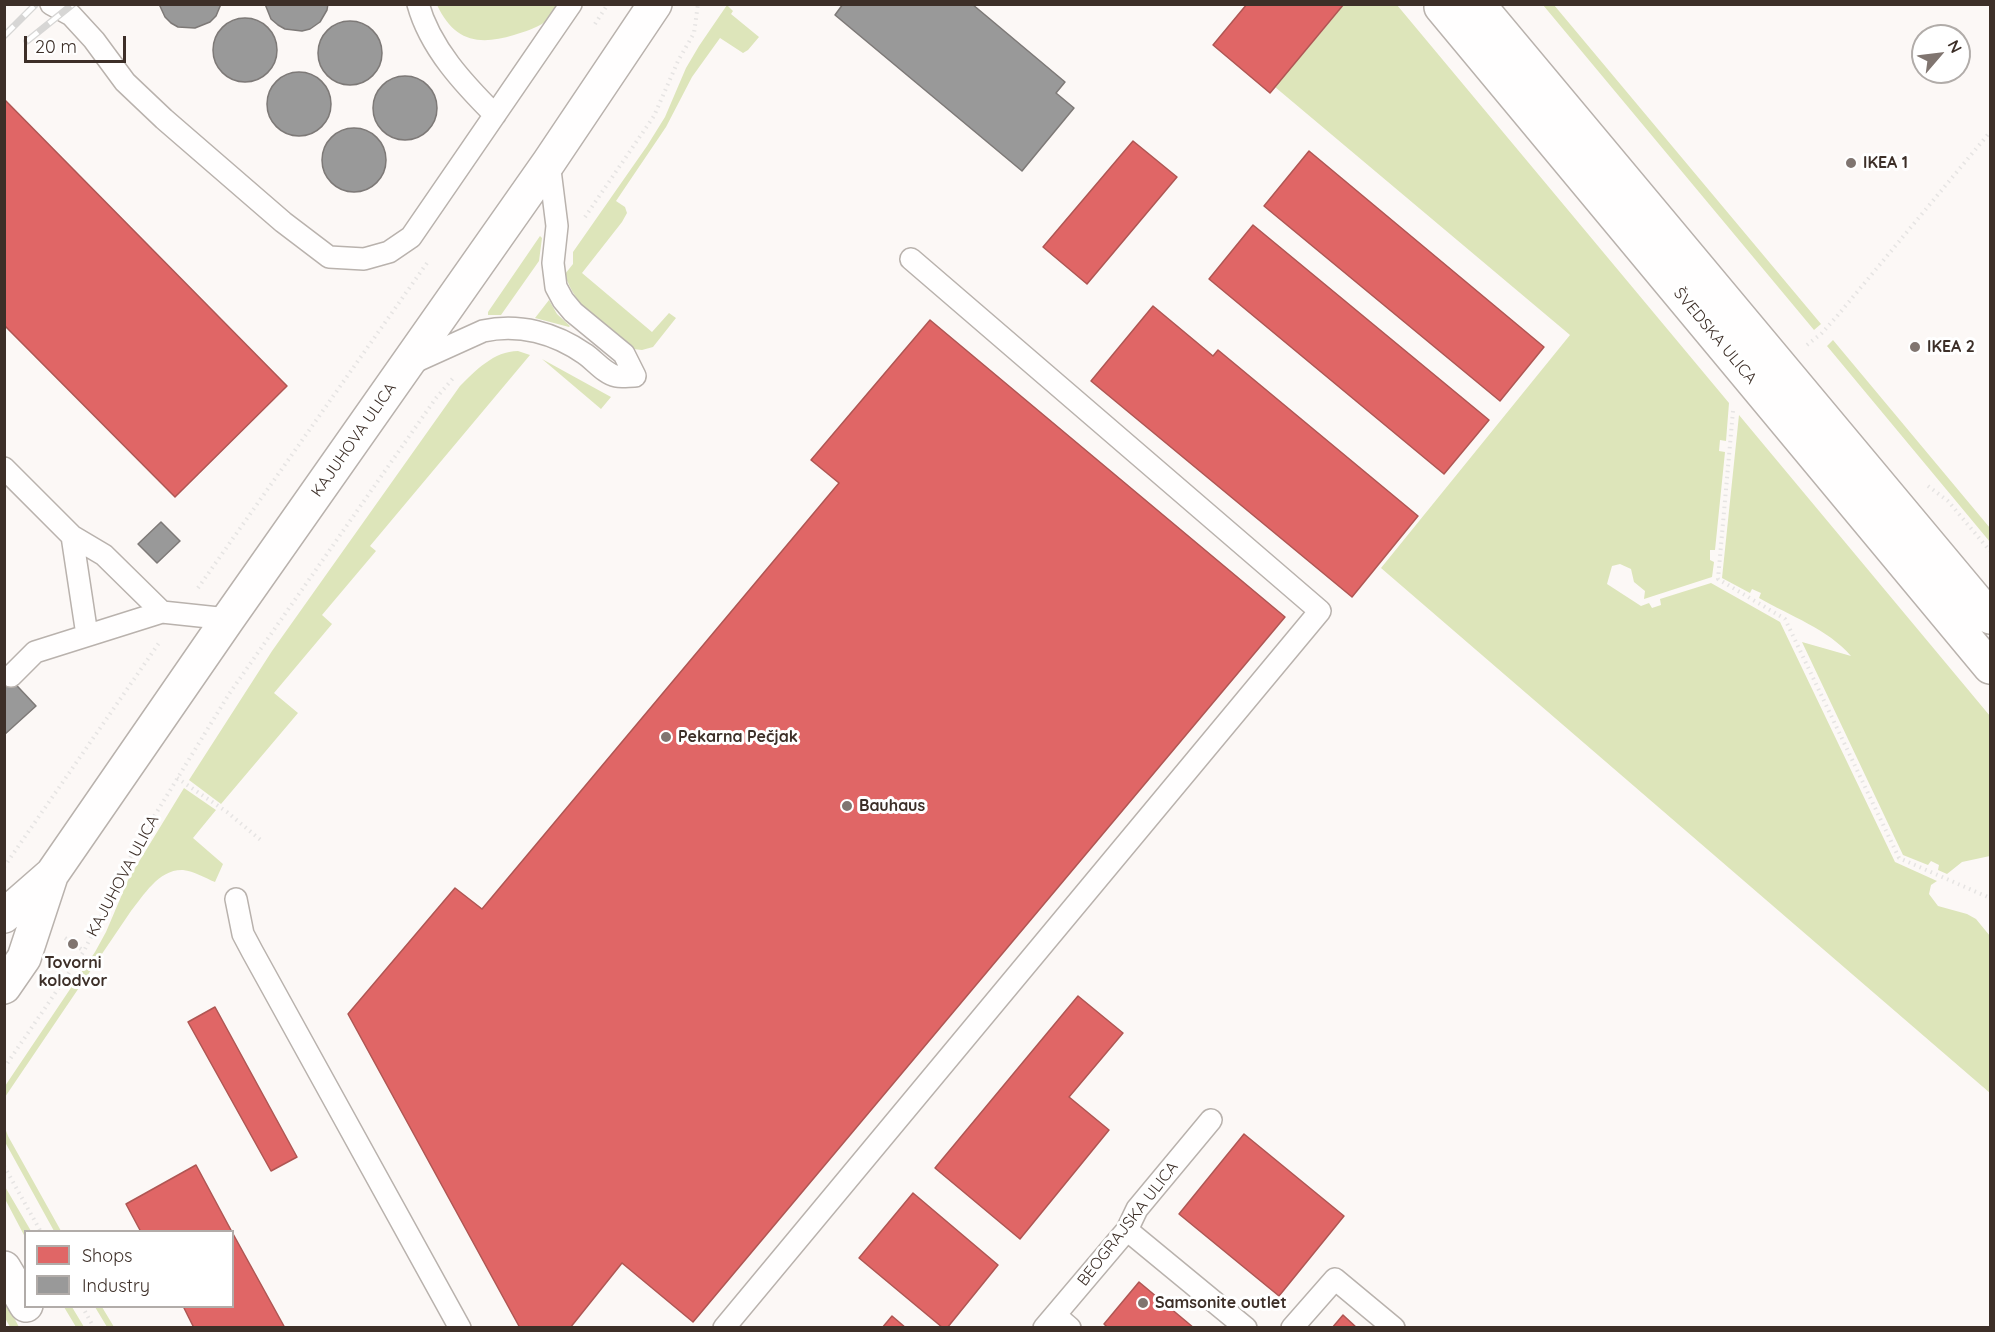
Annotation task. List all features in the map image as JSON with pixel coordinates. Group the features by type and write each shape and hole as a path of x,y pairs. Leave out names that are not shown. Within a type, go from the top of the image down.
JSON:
{"street":[{"name":"KAJUHOVA ULICA","path":"4,915 52,874 549,162 655,4"},
{"name":"ŠVEDSKA ULICA","path":"1443,4 1441,7 1769,377 1990,617"},
{"name":"ŠVEDSKA ULICA","path":"1478,4 1769,377 1990,667"},
{"name":"KAJUHOVA ULICA","path":"4,987 24,958 52,874"},
{"path":"4,1268 24,1303"},
{"path":"27,1308 38,1328"}],"lane":[{"path":"51,4 71,15 94,40 125,82 164,119 283,222 329,257 364,259 389,252 411,237 571,4"},
{"path":"418,4 421,16 440,51 469,90 495,116"},
{"path":"406,366 483,331 526,329 561,339 586,354 614,376 634,376 624,354 573,312 556,287 554,262 557,226 549,162"},
{"path":"724,1328 1320,611 911,259"},
{"path":"4,468 72,536 104,555 162,612"},
{"path":"72,536 87,635"},
{"path":"11,676 35,652 162,612 228,619"},
{"path":"236,899 243,934 460,1328"},
{"name":"BEOGRAJSKA ULICA","path":"1056,1323 1127,1230 1137,1209 1211,1120"},
{"path":"1127,1230 1246,1328"},
{"path":"1293,1328 1335,1279 1394,1328"}],"path":[{"path":"588,33 608,4"},
{"path":"581,222 654,116 678,61 694,33 698,4"},
{"path":"1990,132 1822,333 1733,407 1718,579 1785,619 1899,858 1990,898"},
{"path":"200,586 430,258"},
{"name":"KAJUHOVA ULICA","path":"4,1068 84,951 136,846 229,694 436,398 460,371"},
{"path":"1928,486 1948,501 1990,551"},
{"path":"4,867 164,636"},
{"path":"177,778 227,812 263,842"},
{"path":"64,938 84,951"},
{"path":"4,1166 40,1230"},
{"path":"83,1308 94,1328"}],"green space":[{"path":"437,5 561,5 538,26 514,35 478,40 459,33 451,26"},
{"path":"727,5 733,11 731,14 759,37 743,53 720,38 692,77 666,127 616,201 625,207 627,213 622,222 582,273 652,332 669,313 676,318 653,347 642,350 633,349 584,307 569,286 565,274 573,264 573,252 665,117 686,68"},
{"path":"1344,5 1397,5 1729,403 1726,441 1720,440 1719,451 1725,452 1715,550 1710,550 1710,560 1714,562 1712,577 1644,599 1645,591 1634,582 1631,569 1620,564 1612,566 1607,584 1641,606 1649,603 1652,608 1661,605 1660,599 1711,583 1780,622 1895,862 1937,881 1931,885 1929,894 1938,906 1967,914 1976,919 1990,936 1990,1093 1381,568 1570,335 1275,87"},
{"path":"1543,5 1554,5 1821,324 1814,330"},
{"path":"540,236 542,238 539,261 501,315 488,315 488,312"},
{"path":"549,300 557,314 569,327 535,318"},
{"path":"1833,340 1990,528 1990,542 1827,346"},
{"path":"518,351 530,355 370,546 376,551 322,615 332,624 274,693 298,713 221,804 189,780 272,651 460,386 493,358"},
{"path":"542,359 611,397 601,409"},
{"path":"1739,415 1990,716 1990,856 1962,862 1947,874 1938,870 1939,865 1931,861 1928,865 1903,855 1802,642 1851,656 1842,646 1820,631 1759,598 1761,593 1752,589 1750,593 1722,578"},
{"path":"184,788 216,810 193,838 223,864 215,882 183,870 167,874 153,884 131,911 5,1097 5,1086 95,952 129,878"},
{"path":"5,1128 60,1230 53,1230 5,1142"},
{"path":"4,1185 30,1230 24,1230 24,1235 5,1199"},
{"path":"5,1301 19,1327 10,1327 5,1318"},
{"path":"65,1308 73,1308 84,1327 76,1327"},
{"path":"96,1308 103,1308 114,1327 107,1327"}],"building: Shops":[{"path":"1247,4 1344,4 1270,93 1213,45"},
{"path":"4,99 287,386 175,497 4,325"},
{"path":"1133,141 1177,177 1087,284 1043,247"},
{"path":"1309,151 1544,347 1500,401 1264,206"},
{"path":"1253,225 1489,420 1444,474 1209,279"},
{"path":"1153,306 1213,356 1218,350 1418,516 1352,597 1091,381"},
{"name":"Bauhaus","path":"930,320 1285,617 693,1322 622,1263 570,1328 520,1328 348,1014 455,888 482,909 839,483 811,460"},
{"path":"1078,996 1123,1033 1069,1097 1109,1130 1020,1239 935,1168"},
{"path":"215,1007 297,1157 271,1171 188,1022"},
{"path":"1244,1134 1344,1216 1279,1296 1179,1214"},
{"path":"196,1165 231,1230 140,1230 126,1204"},
{"path":"913,1193 998,1265 947,1328 943,1328 859,1258"},
{"path":"234,1236 285,1328 194,1328 184,1308 234,1308"},
{"name":"Samsonite outlet","path":"1139,1282 1194,1328 1108,1328 1104,1324"},
{"path":"1343,1315 1357,1328 1332,1328"},
{"path":"892,1316 906,1328 882,1328"}],"building: Industry":[{"path":"159,4 221,4 216,16 210,22 195,28 178,27 171,23 165,17"},
{"path":"265,4 328,4 320,22 302,31 285,29 278,25 271,19"},
{"path":"843,4 972,4 1065,82 1056,93 1074,108 1022,171 835,15"},
{"path":"239,18 251,18 268,27 275,38 277,50 275,62 268,73 251,82 239,82 227,77 218,68 213,56 213,44 218,32 227,23"},
{"path":"344,21 356,21 373,30 380,41 382,53 380,65 373,76 356,85 344,85 332,80 323,71 318,59 318,47 323,35 332,26"},
{"path":"293,72 305,72 322,81 329,92 331,104 329,116 322,127 305,136 293,136 281,131 272,122 267,110 267,98 272,86 281,77"},
{"path":"399,76 411,76 428,85 435,96 437,108 435,120 428,131 411,140 399,140 387,135 378,126 373,114 373,102 378,90 387,81"},
{"path":"348,128 360,128 377,137 384,148 386,160 384,172 377,183 360,192 348,192 336,187 327,178 322,166 322,154 327,142 336,133"},
{"path":"161,522 180,541 157,563 138,544"},
{"path":"4,672 36,706 4,735"}],"railway":[{"path":"4,36 36,4"},
{"path":"27,41 73,4"}],"place":[{"name":"IKEA 1","path":"1851,163"},
{"name":"IKEA 2","path":"1915,347"},
{"name":"Pekarna Pečjak","path":"666,737"},
{"name":"Bauhaus","path":"847,806"},
{"name":"Tovorni kolodvor","path":"73,944"},
{"name":"Samsonite outlet","path":"1143,1303"}]}
